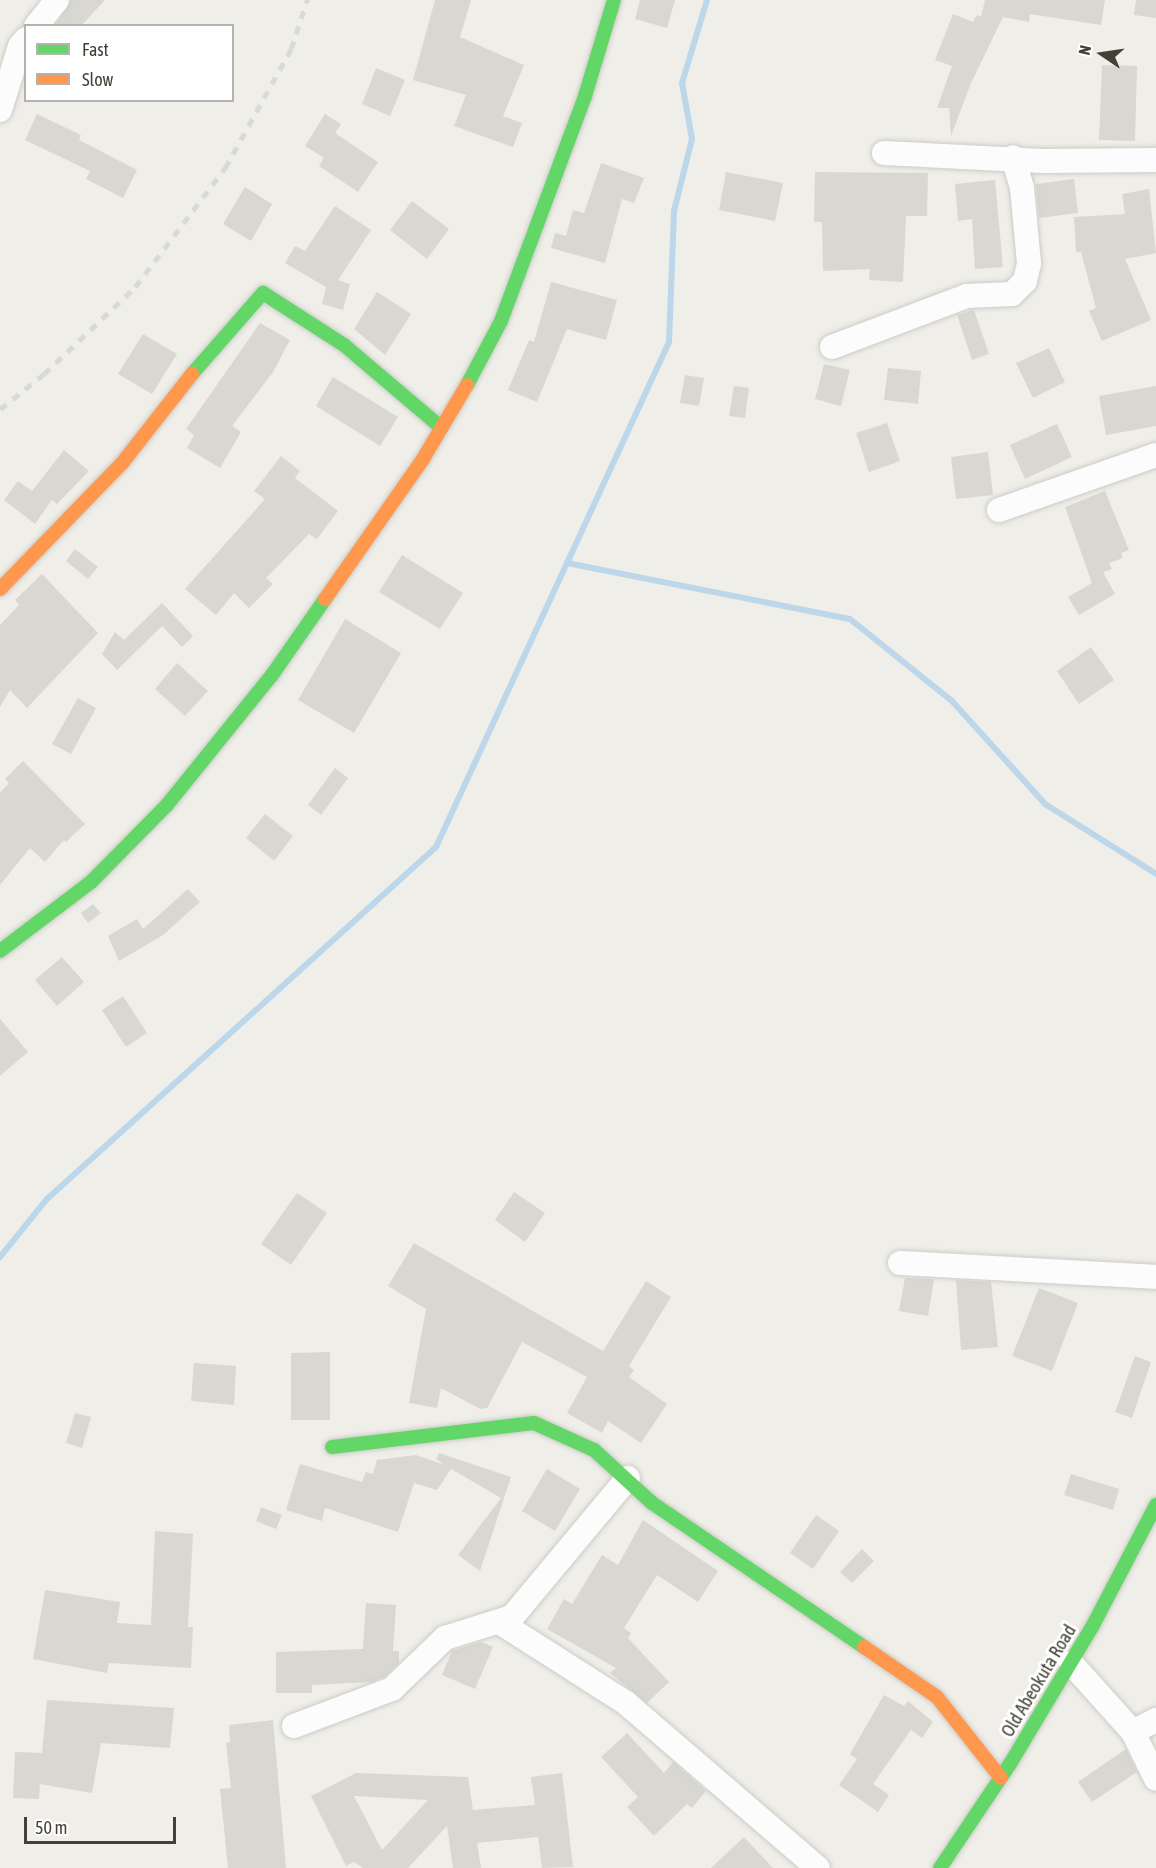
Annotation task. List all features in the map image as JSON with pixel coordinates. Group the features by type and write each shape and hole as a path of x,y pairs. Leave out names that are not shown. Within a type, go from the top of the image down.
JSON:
{"main road":[{"path":"0,951 91,882 122,852 216,747 272,675 442,428 501,321 582,106 614,0"},
{"path":"0,589 123,462 215,344 263,293 344,345 442,428"},
{"path":"332,1447 534,1424 594,1450 628,1478 652,1503 937,1697 1001,1778"},
{"name":"Old Abeokuta Road","path":"940,1868 1001,1778 1071,1663 1156,1505"}],"street":[{"path":"38,24 57,0"},
{"path":"0,110 24,44"},
{"path":"884,153 1013,157 1043,161 1156,160"},
{"path":"832,347 967,296 1012,294 1025,281 1029,263 1022,188 1013,157"},
{"path":"999,510 1156,455"},
{"path":"900,1263 1156,1277"},
{"path":"294,1726 392,1689 445,1638 478,1626 501,1623 512,1617 628,1478"},
{"path":"501,1623 626,1703 818,1868"},
{"path":"1071,1663 1133,1732 1156,1779"},
{"path":"1133,1732 1156,1720"}],"building":[{"path":"71,0 105,0 83,24 56,24"},
{"path":"435,0 471,0 460,37 524,65 503,116 522,123 513,147 454,126 466,95 413,80"},
{"path":"640,0 675,0 667,28 635,19"},
{"path":"985,0 1105,0 1101,25 1030,14 1029,22 1003,17 971,83 951,136 949,108 937,108 952,66 935,60 953,14 973,22 977,15 981,17"},
{"path":"1136,0 1156,0 1156,18 1134,15"},
{"path":"1102,65 1137,66 1135,141 1099,140"},
{"path":"376,68 405,80 390,116 362,104"},
{"path":"37,114 81,135 79,140 137,170 123,198 86,179 90,171 25,140"},
{"path":"325,114 341,124 335,133 378,162 358,192 319,166 324,158 305,146"},
{"path":"601,163 644,178 634,203 622,199 605,263 551,248 555,233 566,236 573,210 584,213"},
{"path":"726,172 783,183 775,221 719,210"},
{"path":"815,172 928,173 927,216 906,216 903,282 869,280 870,269 823,271 822,222 814,222"},
{"path":"1074,179 1078,213 1039,218 1036,184"},
{"path":"995,180 1003,267 975,269 972,219 958,221 955,184"},
{"path":"245,187 272,204 251,241 223,224"},
{"path":"1149,189 1156,253 1125,259 1151,320 1102,341 1089,311 1096,308 1081,252 1076,252 1074,217 1125,214 1122,194"},
{"path":"412,201 449,229 427,259 390,230"},
{"path":"335,206 371,230 338,280 350,284 343,310 322,304 326,287 285,263 295,246 305,251"},
{"path":"551,282 617,300 606,340 567,329 537,402 508,390 529,340 534,342"},
{"path":"377,292 411,314 385,355 354,329"},
{"path":"974,310 989,354 972,360 957,315"},
{"path":"260,323 290,340 273,372 232,426 241,432 220,468 187,448 194,435 186,429"},
{"path":"143,334 177,354 152,394 118,374"},
{"path":"1049,348 1065,382 1033,398 1016,363"},
{"path":"824,364 850,370 841,406 815,399"},
{"path":"888,368 921,371 918,404 884,400"},
{"path":"685,375 704,378 699,406 680,403"},
{"path":"333,377 398,417 380,446 316,406"},
{"path":"734,386 749,388 745,418 729,416"},
{"path":"1156,386 1156,426 1106,435 1099,396"},
{"path":"887,423 900,461 869,472 856,433"},
{"path":"1057,424 1072,457 1025,479 1010,445"},
{"path":"64,450 89,471 57,504 52,500 35,524 4,500 18,481 32,491"},
{"path":"988,452 993,495 956,499 951,457"},
{"path":"281,456 300,471 295,478 338,511 317,539 309,534 266,578 273,584 249,608 234,593 216,615 185,589 265,499 254,491"},
{"path":"1105,491 1129,550 1121,553 1123,558 1109,563 1112,569 1103,572 1115,594 1079,615 1068,597 1092,583 1065,507"},
{"path":"75,549 98,567 88,579 66,561"},
{"path":"402,555 463,593 440,629 379,592"},
{"path":"42,574 98,633 27,708 10,690 0,707 0,625 19,605 15,600"},
{"path":"162,603 193,636 182,647 162,626 117,670 102,654 115,632 124,640"},
{"path":"345,619 401,653 354,733 298,700"},
{"path":"1091,647 1114,680 1079,704 1057,671"},
{"path":"177,663 208,691 185,716 155,689"},
{"path":"78,698 96,708 71,754 52,744"},
{"path":"23,761 85,824 66,842 64,840 45,862 30,848 0,885 0,793 9,783 5,779"},
{"path":"335,768 348,778 321,815 308,805"},
{"path":"265,814 293,836 274,861 246,838"},
{"path":"188,889 200,902 163,935 119,961 108,936 137,919 143,929"},
{"path":"93,904 101,913 88,923 81,913"},
{"path":"62,957 84,982 57,1006 35,980"},
{"path":"123,996 147,1033 126,1047 102,1010"},
{"path":"0,1019 28,1052 0,1076"},
{"path":"514,1192 545,1213 525,1242 495,1220"},
{"path":"297,1193 327,1213 291,1265 261,1244"},
{"path":"414,1243 603,1351 646,1281 671,1297 629,1366 634,1370 629,1377 667,1404 641,1443 608,1421 602,1433 567,1413 587,1377 522,1342 487,1408 480,1409 441,1388 437,1408 409,1403 426,1309 388,1286"},
{"path":"905,1278 934,1279 928,1316 899,1311"},
{"path":"956,1280 991,1282 998,1347 961,1350"},
{"path":"1039,1288 1078,1303 1052,1371 1012,1356"},
{"path":"330,1352 330,1420 291,1420 291,1353"},
{"path":"1135,1356 1151,1362 1132,1418 1115,1412"},
{"path":"194,1363 236,1366 234,1405 191,1401"},
{"path":"75,1413 91,1417 82,1448 66,1443"},
{"path":"439,1453 511,1477 480,1571 458,1555 501,1498 451,1469 437,1490 414,1483 398,1532 325,1508 322,1521 286,1510 300,1464 362,1482 366,1472 373,1474 377,1460 416,1455 445,1465 436,1459"},
{"path":"547,1469 580,1489 555,1531 522,1511"},
{"path":"1071,1474 1119,1489 1113,1510 1064,1495"},
{"path":"261,1507 282,1515 276,1529 256,1521"},
{"path":"816,1515 839,1531 813,1569 790,1553"},
{"path":"643,1520 718,1571 698,1602 657,1575 624,1628 631,1633 628,1638 669,1682 647,1703 610,1673 616,1668 547,1629 564,1599 572,1604 602,1555 618,1565"},
{"path":"155,1531 193,1534 188,1627 193,1627 191,1668 109,1663 107,1673 33,1659 45,1590 120,1602 117,1623 151,1625"},
{"path":"862,1549 874,1561 852,1583 840,1572"},
{"path":"366,1603 396,1605 393,1651 399,1651 399,1663 384,1677 371,1682 312,1685 312,1693 276,1693 276,1652 363,1649"},
{"path":"481,1642 493,1647 475,1689 442,1675 452,1651"},
{"path":"884,1695 904,1706 908,1701 933,1722 922,1738 911,1730 873,1784 889,1795 878,1812 839,1785 857,1759 850,1754"},
{"path":"47,1700 174,1708 170,1748 101,1743 92,1793 40,1784 39,1799 13,1798 15,1752 42,1753"},
{"path":"273,1720 286,1868 228,1868 220,1789 231,1788 226,1743 230,1742 229,1725"},
{"path":"627,1733 664,1773 673,1762 706,1791 692,1808 687,1804 654,1836 627,1807 638,1797 601,1757"},
{"path":"1126,1749 1137,1772 1092,1802 1078,1782"},
{"path":"356,1773 468,1777 473,1810 535,1805 531,1777 562,1773 573,1867 542,1868 538,1837 477,1843 481,1868 453,1868 447,1826 408,1868 363,1868 354,1862 346,1866 311,1796","holes":["354,1796 428,1800 382,1850"]},
{"path":"744,1837 773,1868 711,1868"}],"waterway":[{"path":"0,1257 47,1199 436,847 669,342 674,211 692,139 682,83 707,0"},
{"path":"567,563 850,619 952,701 1045,804 1156,874"}],"railway":[{"path":"0,409 44,374 135,287 225,168 291,49 307,0"}],"traffic: fast":[{"path":"467,385 501,321 585,96 614,0"},
{"path":"192,374 263,293 344,345 442,428"},
{"path":"0,951 91,882 167,805 272,675 325,599"},
{"path":"332,1447 534,1423 594,1450 652,1503 864,1647"},
{"path":"940,1868 1010,1764 1092,1627 1156,1505"}],"traffic: slow":[{"path":"0,589 123,462 192,374"},
{"path":"325,599 423,459 467,385"},
{"path":"864,1647 937,1697 1001,1778"}]}
